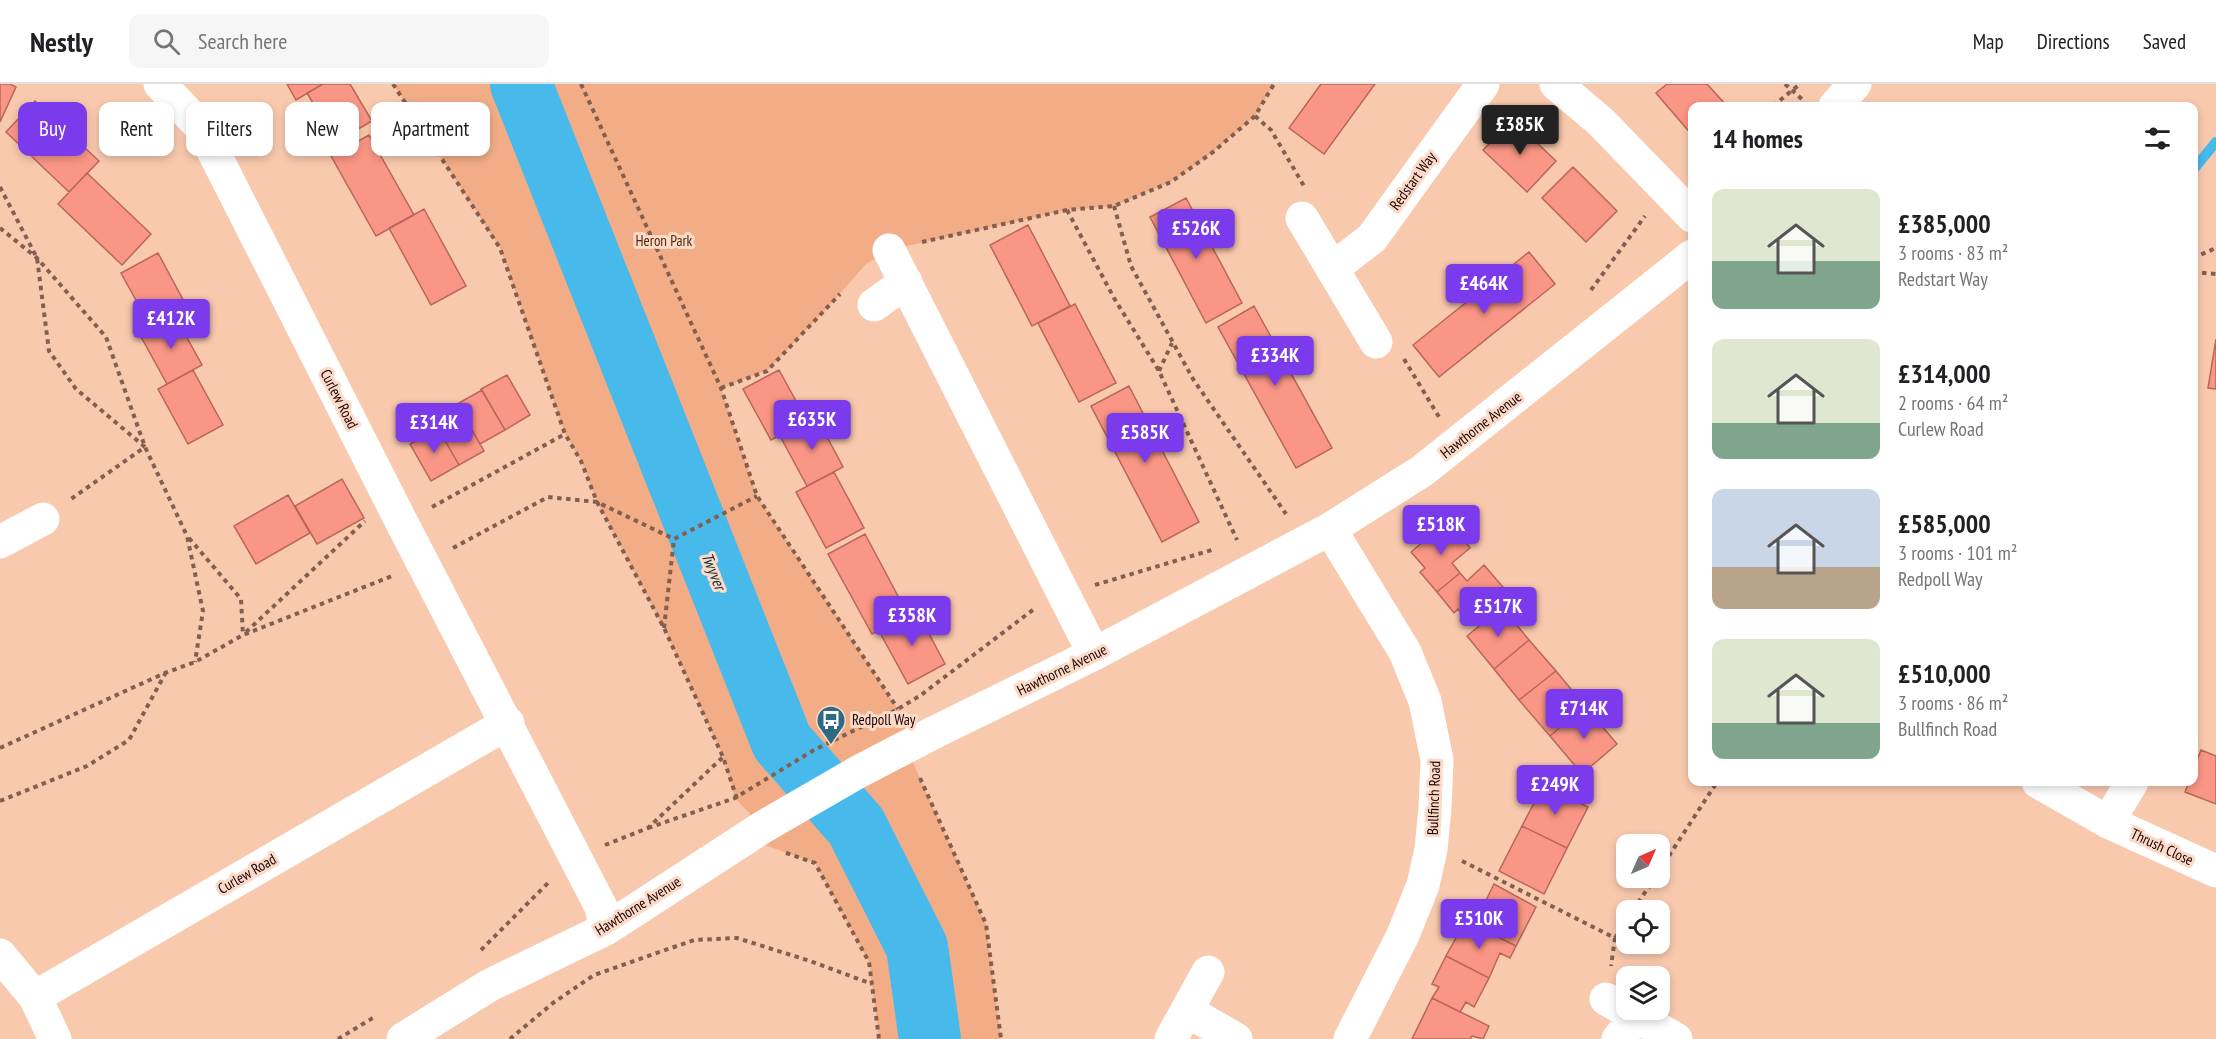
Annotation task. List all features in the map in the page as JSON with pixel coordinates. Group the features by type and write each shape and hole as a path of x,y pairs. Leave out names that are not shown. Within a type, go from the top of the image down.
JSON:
{"street":[{"name":"Curlew Road","path":"160,84 201,127 423,563 602,907 606,929"},
{"name":"Redstart Way","path":"1332,269 1372,238 1483,84"},
{"path":"1556,84 1601,122 1688,212"},
{"path":"1839,102 1855,84"},
{"path":"1306,207 1332,269 1387,346"},
{"path":"889,250 1094,654"},
{"name":"Hawthorne Avenue","path":"403,1039 490,985 606,929 764,827 858,772 1094,654 1330,529 1422,471 1688,259"},
{"path":"874,305 906,282"},
{"path":"0,542 44,519"},
{"name":"Bullfinch Road","path":"1330,529 1405,652 1425,701 1437,760 1431,849 1423,885 1403,935 1350,1039"},
{"name":"Curlew Road","path":"35,997 507,723"},
{"name":"Thrush Close","path":"2045,786 2108,822 2216,872"},
{"path":"2108,822 2130,786"},
{"path":"0,955 35,997 55,1039"},
{"path":"1208,972 1179,1025 1236,1039"},
{"path":"1606,999 1627,1028 1676,1039"}],"path":[{"path":"393,84 500,248 565,434 581,461 597,502 664,628 723,757 735,798 764,827 814,863 869,962 879,1039"},
{"path":"581,84 721,388 757,496 898,709 935,732"},
{"path":"889,250 1067,210 1114,206 1171,182 1214,152 1256,116 1274,84"},
{"path":"1785,84 1793,91"},
{"path":"1778,102 1800,84"},
{"path":"1256,116 1272,130 1306,207"},
{"path":"0,187 37,258 49,351 76,389 145,447"},
{"path":"1591,291 1650,208 1667,189"},
{"path":"1114,206 1131,266 1193,379 1286,514"},
{"path":"1067,210 1114,298 1160,371 1238,542"},
{"path":"0,228 37,258 106,337 145,447 187,536 202,610 195,662"},
{"path":"2198,256 2216,248"},
{"path":"2198,272 2216,274"},
{"path":"721,388 767,371 844,289"},
{"path":"1160,371 1173,343"},
{"path":"1387,346 1440,418"},
{"path":"1430,424 1448,411"},
{"path":"243,635 396,510 565,434"},
{"path":"44,519 145,447"},
{"path":"674,539 757,496"},
{"path":"0,748 165,673 195,662 243,635 423,563 548,497 597,502 674,539"},
{"path":"1276,520 1296,508"},
{"path":"187,536 241,599 243,635"},
{"path":"1227,546 1248,537"},
{"path":"664,628 674,539"},
{"path":"476,955 575,856 735,798 814,750 898,709 921,695 1047,599 1216,549"},
{"path":"0,801 87,766 129,740 165,673"},
{"path":"906,747 986,924 1001,1039"},
{"path":"648,828 723,757"},
{"path":"1670,854 1714,786"},
{"path":"1431,849 1448,854 1615,938 1606,999"},
{"path":"510,1039 553,1003 594,975 694,940 737,938 872,984"},
{"path":"338,1039 378,1016"}],"green space":[{"name":"Heron Park","path":"393,84 1274,84 1255,116 1213,152 1171,182 1114,206 1067,210 889,250 866,264 767,371 721,388 757,496 898,709 935,732 906,747 986,924 1001,1039 879,1039 869,962 815,863 745,838 762,827 735,798 723,757 664,628 597,502 581,461 565,434 500,248 440,156 490,156 490,102 405,102"}],"building":[{"path":"0,84 10,84 16,87 0,122"},
{"path":"287,84 323,84 296,100"},
{"path":"323,84 350,84 371,122 359,129 359,102 312,102 307,93"},
{"path":"1321,84 1375,84 1324,154 1289,128"},
{"path":"1667,84 1707,84 1723,102 1688,102 1688,130 1656,93"},
{"path":"18,119 18,143 6,132"},
{"path":"1513,120 1556,161 1527,192 1483,150"},
{"path":"369,135 371,156 381,156 414,215 376,236 331,156 359,156 359,141"},
{"path":"87,150 99,161 69,192 31,156 87,156"},
{"path":"1573,167 1617,211 1586,242 1542,198"},
{"path":"87,173 151,234 122,265 58,204"},
{"path":"1186,198 1242,303 1206,323 1150,217"},
{"path":"424,209 466,286 431,305 389,228"},
{"path":"1028,225 1070,306 1032,326 990,245"},
{"path":"1529,252 1555,284 1439,377 1413,345"},
{"path":"158,253 188,309 152,329 121,273"},
{"path":"1075,304 1116,383 1079,402 1038,323"},
{"path":"1254,306 1332,448 1296,468 1218,327"},
{"path":"175,316 202,365 167,384 140,335"},
{"path":"2216,339 2216,389 2208,388"},
{"path":"193,370 223,425 188,444 158,389"},
{"path":"779,370 807,421 771,440 743,389"},
{"path":"507,375 530,415 505,430 481,389"},
{"path":"1129,386 1199,522 1162,542 1091,406"},
{"path":"482,390 505,430 480,444 457,404"},
{"path":"463,414 484,451 459,465 438,428"},
{"path":"816,416 843,467 807,486 780,436"},
{"path":"438,428 459,465 431,481 410,444"},
{"path":"834,472 864,528 826,548 796,492"},
{"path":"342,479 364,518 317,544 295,506"},
{"path":"288,495 310,533 256,564 234,526"},
{"path":"1448,521 1470,548 1452,563 1460,573 1437,592 1420,572 1425,568 1411,552"},
{"path":"865,534 908,615 872,634 828,554"},
{"path":"1484,565 1508,593 1471,625 1458,609 1454,613 1437,592 1460,573 1467,581"},
{"path":"1502,607 1529,640 1494,669 1467,636"},
{"path":"917,611 945,664 908,684 879,631"},
{"path":"1529,640 1556,671 1519,700 1494,669"},
{"path":"1556,671 1585,706 1550,736 1519,700"},
{"path":"1585,706 1617,744 1582,774 1550,736"},
{"path":"2201,750 2216,756 2216,804 2185,792 2187,786 2198,786 2198,758"},
{"path":"1544,784 1588,807 1567,848 1522,826"},
{"path":"1522,826 1567,848 1544,894 1499,871"},
{"path":"1494,884 1536,907 1516,946 1474,925"},
{"path":"1474,925 1516,946 1510,958 1500,953 1489,978 1446,956 1461,929 1470,933"},
{"path":"1446,956 1489,978 1474,1007 1466,1002 1460,1012 1432,998 1439,987 1432,984"},
{"path":"1432,998 1489,1026 1483,1039 1472,1036 1470,1039 1412,1039"}],"waterway":[{"name":"Twyver","path":"521,84 782,742 856,826 917,947 930,1039"},
{"name":"Twyver","path":"2198,164 2216,142"}],"place":[{"name":"Redpoll Way","path":"831,746"}]}
